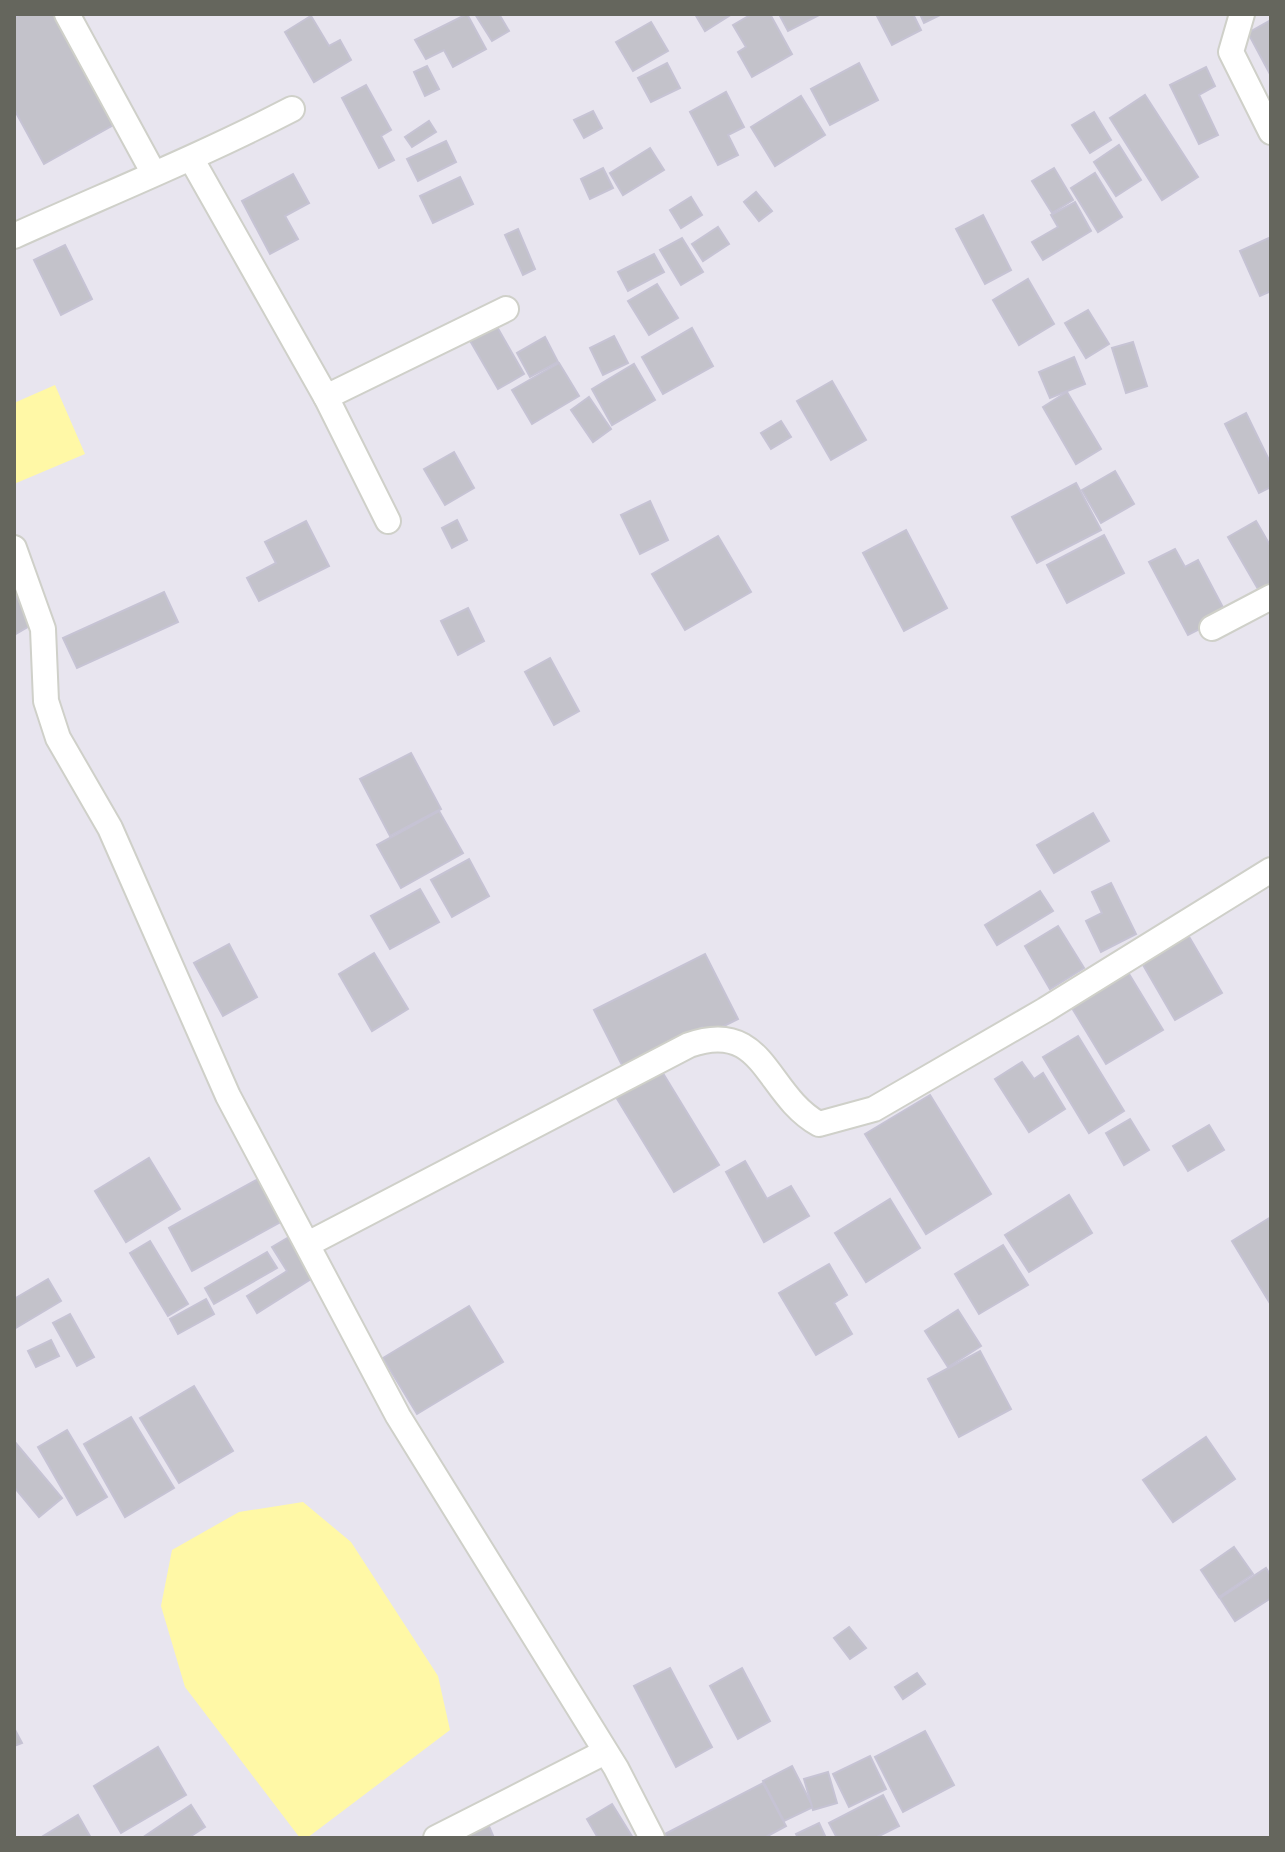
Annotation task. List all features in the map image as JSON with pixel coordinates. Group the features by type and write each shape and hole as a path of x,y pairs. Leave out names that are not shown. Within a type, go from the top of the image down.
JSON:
{"street":[{"path":"67,14 153,172"},
{"path":"1242,14 1231,52 1271,132"},
{"path":"14,236 153,172 192,160 292,109"},
{"path":"192,160 326,397 388,521"},
{"path":"326,397 506,309"},
{"path":"15,555 43,629 46,701 58,738 110,828 228,1096 398,1416 605,1752 652,1838"},
{"path":"1212,628 1271,597"},
{"path":"308,1244 689,1045 712,1037 727,1037 750,1049 803,1115 819,1124 874,1109 1045,1010 1271,870"},
{"path":"436,1838 605,1752"}],"shaded area":[{"path":"55,385 85,454 14,484 14,403"},
{"path":"303,1502 351,1542 438,1676 450,1730 307,1838 300,1838 185,1687 161,1606 172,1550 239,1512"}],"building":[{"path":"21,14 54,14 115,124 44,164 14,109 14,18"},
{"path":"467,14 486,49 453,67 444,50 426,59 415,40"},
{"path":"475,14 499,14 509,31 492,41"},
{"path":"695,14 732,14 705,31"},
{"path":"752,14 770,14 792,54 752,77 738,52 746,47 733,25"},
{"path":"779,14 821,14 788,31"},
{"path":"876,14 913,14 921,30 892,45"},
{"path":"920,14 942,14 924,23"},
{"path":"311,16 329,46 340,40 351,60 314,82 285,32"},
{"path":"1271,20 1271,76 1248,33"},
{"path":"651,22 668,51 633,71 616,42"},
{"path":"667,63 680,88 651,102 638,78"},
{"path":"859,63 878,100 830,125 811,89"},
{"path":"427,66 439,89 425,96 414,72"},
{"path":"1206,67 1215,86 1199,95 1218,135 1199,144 1170,85"},
{"path":"366,85 391,130 381,136 394,160 379,168 342,98"},
{"path":"726,92 744,127 728,135 738,155 718,165 690,112"},
{"path":"1145,95 1198,177 1162,200 1110,118"},
{"path":"801,96 825,135 775,166 751,127"},
{"path":"593,111 602,128 584,138 574,120"},
{"path":"1094,112 1111,140 1090,153 1072,125"},
{"path":"429,121 436,132 412,147 405,137"},
{"path":"446,141 456,162 418,181 407,159"},
{"path":"1119,145 1141,180 1116,196 1094,162"},
{"path":"650,148 664,170 623,195 610,173"},
{"path":"603,168 613,188 590,199 581,179"},
{"path":"1054,168 1073,200 1052,213 1032,181"},
{"path":"1095,173 1122,217 1098,232 1071,188"},
{"path":"293,174 309,203 285,216 298,239 270,254 242,201"},
{"path":"460,177 473,204 433,223 420,196"},
{"path":"756,192 772,211 759,221 744,202"},
{"path":"691,197 702,215 681,228 670,210"},
{"path":"1075,202 1091,231 1043,260 1032,242 1058,227 1051,215"},
{"path":"983,215 1011,270 985,284 956,229"},
{"path":"718,227 729,244 703,261 692,244"},
{"path":"518,229 535,269 523,275 505,235"},
{"path":"1271,237 1271,291 1260,296 1240,251"},
{"path":"682,238 703,272 681,285 660,250"},
{"path":"65,245 92,299 61,315 34,260"},
{"path":"654,254 664,272 628,291 618,272"},
{"path":"1028,279 1054,324 1019,345 993,300"},
{"path":"657,284 678,318 649,335 628,301"},
{"path":"1088,310 1109,344 1086,358 1065,323"},
{"path":"496,325 524,374 498,389 469,339"},
{"path":"692,328 713,366 663,394 642,357"},
{"path":"614,336 628,363 603,375 590,348"},
{"path":"545,337 558,362 530,377 517,353"},
{"path":"1133,342 1147,386 1126,393 1112,348"},
{"path":"1074,357 1085,384 1050,398 1039,372"},
{"path":"559,363 579,396 532,424 512,390"},
{"path":"634,364 655,400 612,425 592,389"},
{"path":"832,381 866,440 831,460 797,401"},
{"path":"1067,392 1101,449 1076,464 1043,407"},
{"path":"589,397 611,429 593,442 571,410"},
{"path":"1246,413 1271,464 1271,487 1259,493 1225,424"},
{"path":"781,421 791,437 771,449 761,433"},
{"path":"454,452 474,488 445,505 424,469"},
{"path":"1115,471 1134,504 1101,523 1082,490"},
{"path":"1076,483 1101,530 1037,563 1012,517"},
{"path":"650,501 668,540 640,554 621,515"},
{"path":"457,520 467,540 452,548 442,528"},
{"path":"306,521 329,566 259,601 247,578 276,563 265,542"},
{"path":"1256,521 1271,547 1271,591 1262,596 1228,537"},
{"path":"906,530 947,608 904,631 863,553"},
{"path":"1104,535 1124,573 1067,603 1047,565"},
{"path":"718,536 751,592 685,630 652,574"},
{"path":"1175,549 1185,567 1198,560 1227,615 1188,635 1149,562"},
{"path":"164,592 178,622 77,668 63,638"},
{"path":"14,593 33,624 14,635"},
{"path":"468,608 484,641 458,655 441,621"},
{"path":"550,658 579,711 554,725 525,672"},
{"path":"411,753 441,809 390,836 360,779"},
{"path":"439,811 463,853 401,888 377,845"},
{"path":"1093,813 1109,841 1054,873 1037,845"},
{"path":"469,859 489,896 452,917 431,880"},
{"path":"1111,883 1136,934 1101,952 1086,921 1102,913 1092,892"},
{"path":"420,889 439,922 390,949 371,916"},
{"path":"1040,891 1053,911 997,945 985,925"},
{"path":"1058,926 1084,968 1050,989 1025,946"},
{"path":"1188,935 1222,993 1175,1020 1142,963"},
{"path":"229,944 257,997 223,1016 194,963"},
{"path":"374,953 408,1009 372,1031 339,974"},
{"path":"705,954 738,1019 706,1035 702,1027 623,1067 594,1010"},
{"path":"1126,969 1163,1030 1106,1064 1069,1003"},
{"path":"1078,1036 1124,1111 1089,1133 1043,1057"},
{"path":"1022,1062 1034,1079 1043,1073 1065,1109 1029,1132 995,1079"},
{"path":"661,1070 719,1165 674,1192 616,1097"},
{"path":"930,1095 991,1194 926,1234 865,1134"},
{"path":"1130,1119 1149,1150 1124,1165 1106,1133"},
{"path":"1209,1125 1224,1150 1188,1171 1173,1146"},
{"path":"149,1158 180,1209 126,1242 95,1191"},
{"path":"745,1161 767,1199 791,1186 809,1216 764,1242 726,1172"},
{"path":"260,1178 284,1220 192,1271 169,1228"},
{"path":"1069,1195 1092,1233 1029,1272 1005,1235"},
{"path":"890,1199 920,1248 866,1282 835,1233"},
{"path":"1271,1217 1271,1305 1232,1241"},
{"path":"294,1234 319,1274 257,1313 247,1296 287,1271 272,1247"},
{"path":"150,1241 188,1304 168,1316 130,1253"},
{"path":"1003,1245 1028,1285 979,1314 955,1274"},
{"path":"267,1252 277,1268 214,1304 205,1288"},
{"path":"829,1264 847,1295 834,1303 852,1334 816,1355 779,1293"},
{"path":"48,1279 61,1301 14,1329 14,1299"},
{"path":"206,1299 214,1314 178,1334 170,1319"},
{"path":"469,1306 503,1362 417,1414 383,1358"},
{"path":"958,1310 981,1346 948,1367 925,1331"},
{"path":"70,1314 94,1357 77,1366 53,1323"},
{"path":"51,1340 59,1356 36,1367 28,1351"},
{"path":"980,1351 1011,1409 959,1437 928,1379"},
{"path":"194,1386 233,1451 179,1483 140,1418"},
{"path":"131,1417 174,1488 125,1517 84,1444"},
{"path":"67,1430 107,1497 77,1515 38,1447"},
{"path":"1206,1437 1235,1479 1173,1522 1143,1480"},
{"path":"14,1441 62,1498 39,1517 14,1487"},
{"path":"1234,1547 1253,1574 1219,1597 1201,1570"},
{"path":"1266,1568 1271,1576 1271,1598 1235,1621 1220,1598"},
{"path":"849,1627 866,1648 850,1659 834,1638"},
{"path":"670,1668 712,1747 676,1767 634,1686"},
{"path":"742,1668 770,1721 738,1739 710,1686"},
{"path":"917,1673 925,1684 903,1699 895,1687"},
{"path":"14,1728 22,1743 14,1746"},
{"path":"925,1731 954,1785 903,1812 875,1757"},
{"path":"158,1747 186,1795 121,1833 94,1786"},
{"path":"870,1756 886,1789 849,1807 833,1774"},
{"path":"792,1766 813,1807 784,1821 763,1781"},
{"path":"828,1772 837,1803 813,1810 804,1779"},
{"path":"763,1783 786,1826 764,1838 667,1838 665,1834"},
{"path":"883,1795 899,1826 875,1838 837,1838 829,1823"},
{"path":"612,1804 633,1838 598,1838 587,1819"},
{"path":"191,1805 205,1827 188,1838 142,1838"},
{"path":"78,1815 91,1838 40,1838"},
{"path":"819,1823 826,1838 798,1838 796,1834"},
{"path":"488,1824 494,1838 462,1838"}]}
